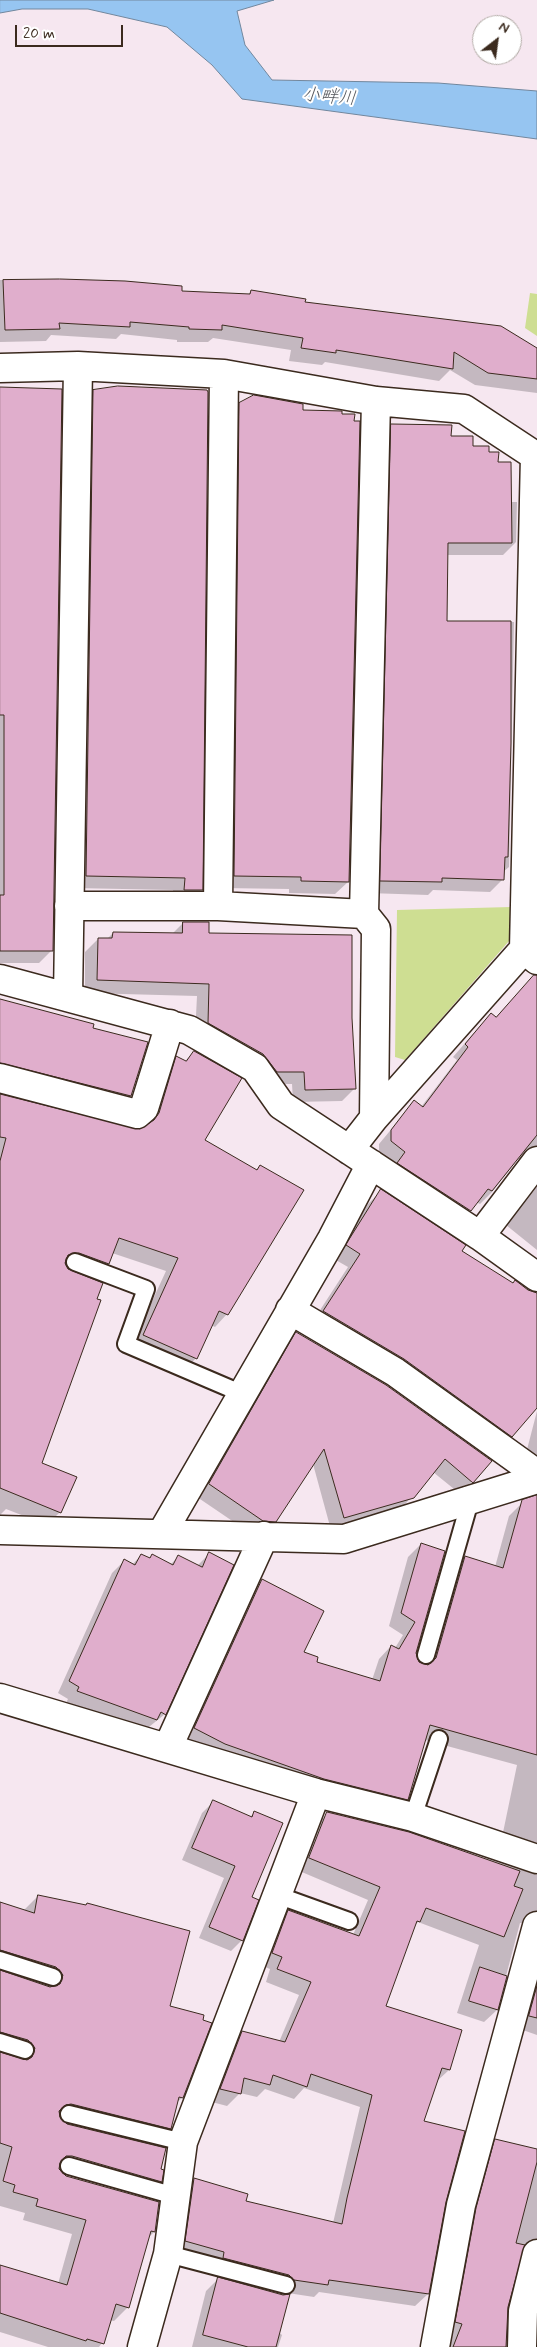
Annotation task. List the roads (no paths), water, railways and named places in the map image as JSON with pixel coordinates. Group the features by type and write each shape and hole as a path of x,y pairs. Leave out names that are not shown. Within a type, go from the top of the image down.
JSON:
{"street":[{"path":"0,368 78,366 224,374 376,401 464,409 536,456 533,949 374,1118"},
{"path":"68,997 78,366"},
{"path":"218,906 224,374"},
{"path":"162,1533 332,1239 374,1118 376,929 364,914 376,401"},
{"path":"69,906 218,906 364,914"},
{"path":"0,979 189,1030 255,1068 281,1105 480,1236 537,1277"},
{"path":"0,1078 137,1114 144,1108 170,1024"},
{"path":"480,1236 537,1161"},
{"path":"290,1310 395,1372 537,1474"},
{"path":"0,1530 344,1539 537,1479"},
{"path":"168,1747 264,1536"},
{"path":"0,1698 316,1793 413,1817 537,1859"},
{"path":"142,2347 168,2254 183,2142 316,1793"},
{"path":"435,2347 461,2205 537,1926"},
{"path":"522,2347 524,2312 537,2254"}],"lane":[{"path":"75,1262 146,1289 126,1344 243,1394"},
{"path":"426,1654 470,1501"},
{"path":"413,1817 440,1739"},
{"path":"277,1895 348,1921"},
{"path":"0,1960 53,1977"},
{"path":"0,2042 24,2050"},
{"path":"69,2114 183,2142"},
{"path":"69,2166 175,2196"},
{"path":"168,2254 286,2285"}],"water":[{"name":"小畔川","path":"0,0 274,0 237,11 245,45 272,80 438,83 537,91 537,139 242,99 212,65 167,27 88,9 22,9 0,13"}]}
